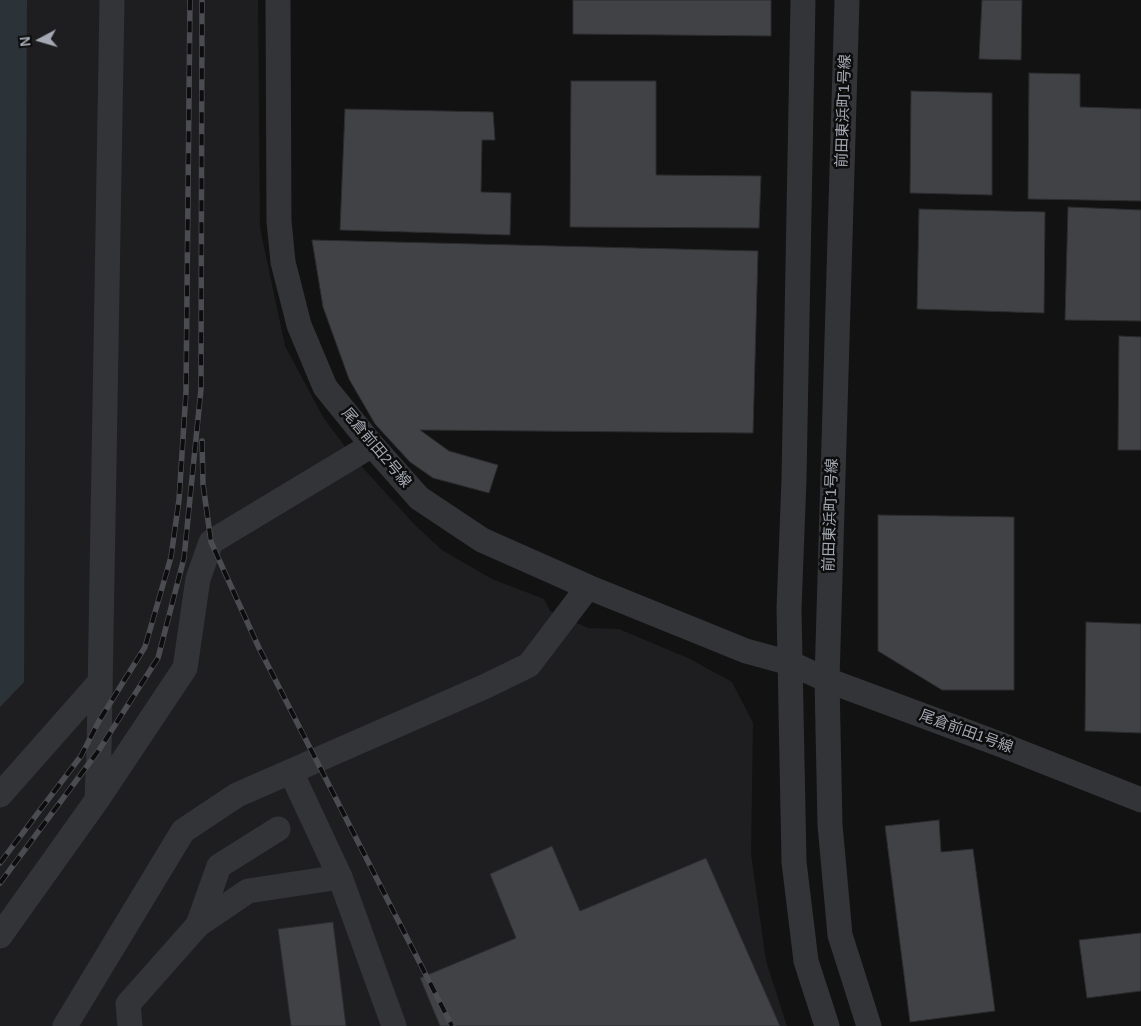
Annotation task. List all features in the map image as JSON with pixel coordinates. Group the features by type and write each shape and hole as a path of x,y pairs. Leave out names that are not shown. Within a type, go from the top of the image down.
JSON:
{"street":[{"path":"97,800 112,0"},
{"name":"尾倉前田2号線","path":"278,0 280,221 283,262 299,325 325,387 372,445 419,498 482,540 588,587 746,651 790,663"},
{"path":"803,0 790,609 794,862 806,961 827,1026"},
{"name":"前田東浜町1号線","path":"847,0 827,680 830,825 840,935 869,1026"},
{"path":"0,936 97,800 185,668 198,580 211,542 372,445"},
{"path":"66,1026 183,832 237,794 486,686 529,665 588,587"},
{"name":"尾倉前田1号線","path":"790,663 827,680 1002,745 1141,800"},
{"path":"0,795 100,682"},
{"path":"291,772 340,877 394,1026"},
{"path":"198,925 219,866 278,829"},
{"path":"130,1026 128,1004 198,925 248,891 340,877"}],"shaded area":[{"path":"0,0 258,0 260,228 285,346 323,417 352,456 415,525 442,550 492,579 544,599 550,611 588,628 619,629 690,659 732,682 753,723 751,854 766,961 787,1026 0,1026"},
{"path":"0,0 27,0 24,682 0,707"}],"building":[{"path":"573,0 771,0 771,36 573,34"},
{"path":"982,0 1022,0 1021,60 979,59"},
{"path":"1029,73 1080,74 1080,107 1141,109 1141,201 1028,199"},
{"path":"571,81 656,81 656,175 761,176 759,228 570,227"},
{"path":"911,91 992,93 992,195 910,193"},
{"path":"345,109 493,112 495,140 482,140 481,192 511,193 510,235 340,230"},
{"path":"1068,207 1141,210 1141,321 1065,320"},
{"path":"919,209 1045,212 1044,313 917,309"},
{"path":"312,240 758,251 753,433 420,430 449,451 498,465 489,493 433,478 410,462 375,424 349,379 323,307"},
{"path":"1119,336 1141,337 1141,450 1118,450"},
{"path":"878,515 1014,517 1014,690 942,690 878,651"},
{"path":"1086,622 1141,624 1141,733 1085,731"},
{"path":"939,820 941,852 973,849 995,1011 910,1022 885,826"},
{"path":"552,846 580,911 706,858 780,1026 440,1026 420,978 516,938 490,874"},
{"path":"333,922 346,1026 291,1026 278,929"},
{"path":"1141,933 1141,991 1087,998 1079,940"}],"railway":[{"path":"0,863 81,756 99,721 145,647 171,557 179,500 186,392 190,0"},
{"path":"0,883 99,750 158,658 184,558 201,389 202,0"},
{"path":"202,441 203,484 211,542 259,648 452,1026"}]}
